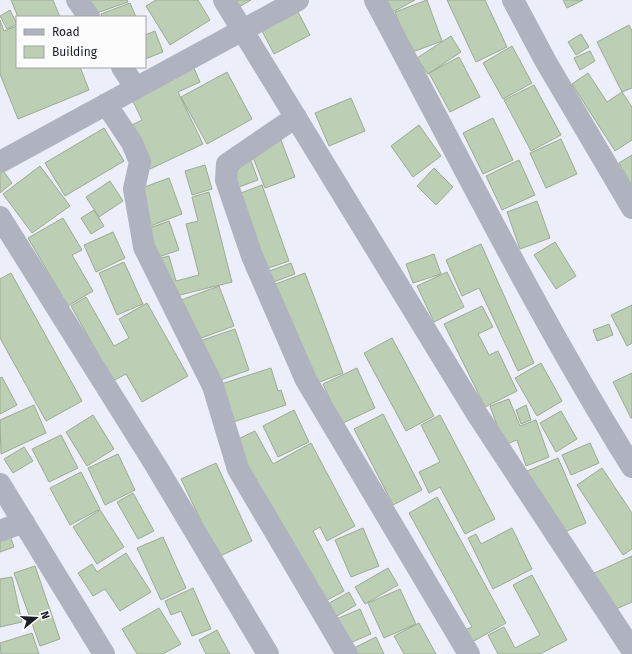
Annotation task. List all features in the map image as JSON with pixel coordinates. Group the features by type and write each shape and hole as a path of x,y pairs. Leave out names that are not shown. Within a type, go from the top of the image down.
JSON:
{"street":[{"path":"77,0 88,16"},
{"path":"224,0 477,414 632,650"},
{"path":"0,162 135,87 244,31 298,0"},
{"path":"375,0 553,333 593,405 632,467"},
{"path":"513,0 546,62 632,208"},
{"path":"123,68 135,87"},
{"path":"106,104 132,143 140,162 134,189 144,247 213,386 238,469 347,654"},
{"path":"296,117 227,164 226,180 252,256 306,380 469,654"},
{"path":"0,217 156,466 268,654"},
{"path":"0,484 104,654"},
{"path":"0,531 24,522"}],"building":[{"path":"11,0 53,0 60,16 18,16"},
{"path":"89,0 127,0 128,2 94,14"},
{"path":"156,0 198,0 210,20 170,45 146,6"},
{"path":"236,0 251,0 239,7"},
{"path":"384,0 415,0 391,13"},
{"path":"427,0 442,41 410,53 395,12"},
{"path":"447,0 485,0 507,47 476,62"},
{"path":"563,0 583,0 567,8"},
{"path":"130,3 136,16 102,16 101,14"},
{"path":"10,10 16,24 7,29 0,16"},
{"path":"298,12 310,35 274,54 262,31"},
{"path":"0,20 4,31 16,26 16,68 80,68 89,90 18,119 0,74"},
{"path":"629,25 632,31 632,88 622,92 597,42"},
{"path":"155,31 163,52 146,59 146,35"},
{"path":"581,34 589,47 576,55 568,42"},
{"path":"451,36 461,52 428,74 417,58"},
{"path":"512,46 532,83 503,99 483,63"},
{"path":"590,51 595,61 580,70 574,58"},
{"path":"459,57 480,97 450,112 429,73"},
{"path":"193,66 200,82 178,92 203,144 150,169 130,126 142,120 130,95"},
{"path":"227,72 252,119 207,144 181,97"},
{"path":"588,73 607,102 622,92 632,107 632,140 615,151 572,84"},
{"path":"534,85 561,135 531,151 504,100"},
{"path":"351,98 365,131 329,146 315,113"},
{"path":"493,118 513,160 483,174 463,133"},
{"path":"419,125 441,156 413,177 391,146"},
{"path":"104,128 124,161 65,196 45,163"},
{"path":"279,135 295,177 265,188 249,147"},
{"path":"561,139 577,174 546,188 530,153"},
{"path":"247,150 258,180 228,191"},
{"path":"632,155 632,186 619,163"},
{"path":"519,160 535,195 502,210 486,176"},
{"path":"205,165 212,189 192,195 185,171"},
{"path":"40,166 70,206 32,233 3,194"},
{"path":"1,168 12,183 0,193 0,169"},
{"path":"434,168 453,187 436,205 417,186"},
{"path":"169,178 182,214 145,228 131,192"},
{"path":"110,181 123,201 99,217 86,197"},
{"path":"262,185 289,261 260,271 233,196"},
{"path":"209,192 232,282 164,299 153,260 169,256 176,281 199,275 186,224 198,221 192,197"},
{"path":"537,201 550,238 520,249 507,212"},
{"path":"94,210 104,226 91,234 81,218"},
{"path":"63,218 82,250 72,255 93,291 68,306 28,238"},
{"path":"169,221 179,250 150,260 141,231"},
{"path":"113,232 125,258 96,272 84,245"},
{"path":"555,242 576,276 556,289 534,255"},
{"path":"481,244 534,363 518,371 479,288 462,296 446,260"},
{"path":"434,254 441,274 413,283 406,264"},
{"path":"124,262 143,304 117,315 99,273"},
{"path":"291,263 295,274 268,284 264,273"},
{"path":"447,272 464,307 434,322 417,286"},
{"path":"11,273 82,401 46,421 0,338 0,279"},
{"path":"305,273 343,373 312,385 273,285"},
{"path":"219,286 234,326 196,340 181,300"},
{"path":"86,297 114,346 129,338 119,319 147,303 188,376 142,402 126,374 113,381 71,306"},
{"path":"632,305 632,343 627,346 611,315"},
{"path":"482,306 493,327 478,334 489,355 498,351 517,391 485,407 444,324"},
{"path":"609,324 613,335 597,341 593,330"},
{"path":"235,329 249,370 209,384 194,343"},
{"path":"392,338 434,416 406,431 364,353"},
{"path":"541,363 562,401 537,416 515,378"},
{"path":"271,368 278,391 281,390 286,405 227,424 215,386"},
{"path":"357,368 375,408 341,424 323,384"},
{"path":"632,373 632,418 631,418 613,382"},
{"path":"2,377 17,405 0,414 0,378"},
{"path":"509,399 520,426 536,420 549,457 526,466 517,440 504,445 490,406"},
{"path":"34,405 46,433 1,454 0,420"},
{"path":"526,405 531,420 521,424 516,410"},
{"path":"294,410 309,442 278,457 263,426"},
{"path":"561,411 577,439 556,452 540,423"},
{"path":"383,414 422,490 393,505 354,429"},
{"path":"93,415 114,449 87,466 66,432"},
{"path":"440,415 495,519 465,534 440,487 429,493 419,472 440,462 421,425"},
{"path":"255,431 273,464 311,443 355,526 327,541 320,527 313,531 344,591 320,604 234,441"},
{"path":"61,435 78,468 49,482 32,449"},
{"path":"590,443 599,463 571,475 562,455"},
{"path":"24,447 33,461 13,473 4,459"},
{"path":"118,454 135,490 105,505 88,468"},
{"path":"558,458 586,523 555,536 527,471"},
{"path":"216,463 252,541 218,557 181,479"},
{"path":"602,468 632,513 632,549 623,555 577,485"},
{"path":"81,472 100,509 70,525 50,488"},
{"path":"133,493 154,531 138,539 117,502"},
{"path":"437,497 506,623 472,642 465,630 472,627 409,513"},
{"path":"100,510 124,547 97,564 73,527"},
{"path":"363,528 379,566 351,577 335,540"},
{"path":"512,528 532,569 493,589 468,538 476,534 481,544"},
{"path":"8,530 14,547 0,552 0,533"},
{"path":"163,537 186,588 161,600 137,548"},
{"path":"126,553 151,592 120,611 105,589 93,596 78,573 92,564 97,572"},
{"path":"632,556 632,602 607,613 590,575"},
{"path":"35,566 60,639 40,646 14,573"},
{"path":"388,568 398,585 365,604 355,587"},
{"path":"532,575 567,640 540,654 498,654 488,635 504,627 515,648 540,635 513,585"},
{"path":"12,577 22,622 0,627 0,579"},
{"path":"193,588 211,629 192,636 181,611 171,615 165,601"},
{"path":"400,589 416,624 384,638 368,603"},
{"path":"349,592 356,605 330,620 322,607"},
{"path":"159,608 181,644 163,654 137,654 122,629"},
{"path":"360,609 371,634 345,645 334,620"},
{"path":"419,623 436,654 404,654 394,636"},
{"path":"217,630 230,654 206,654 199,640"},
{"path":"32,633 39,654 1,654 0,643"},
{"path":"376,637 384,654 352,654 350,650"}]}
